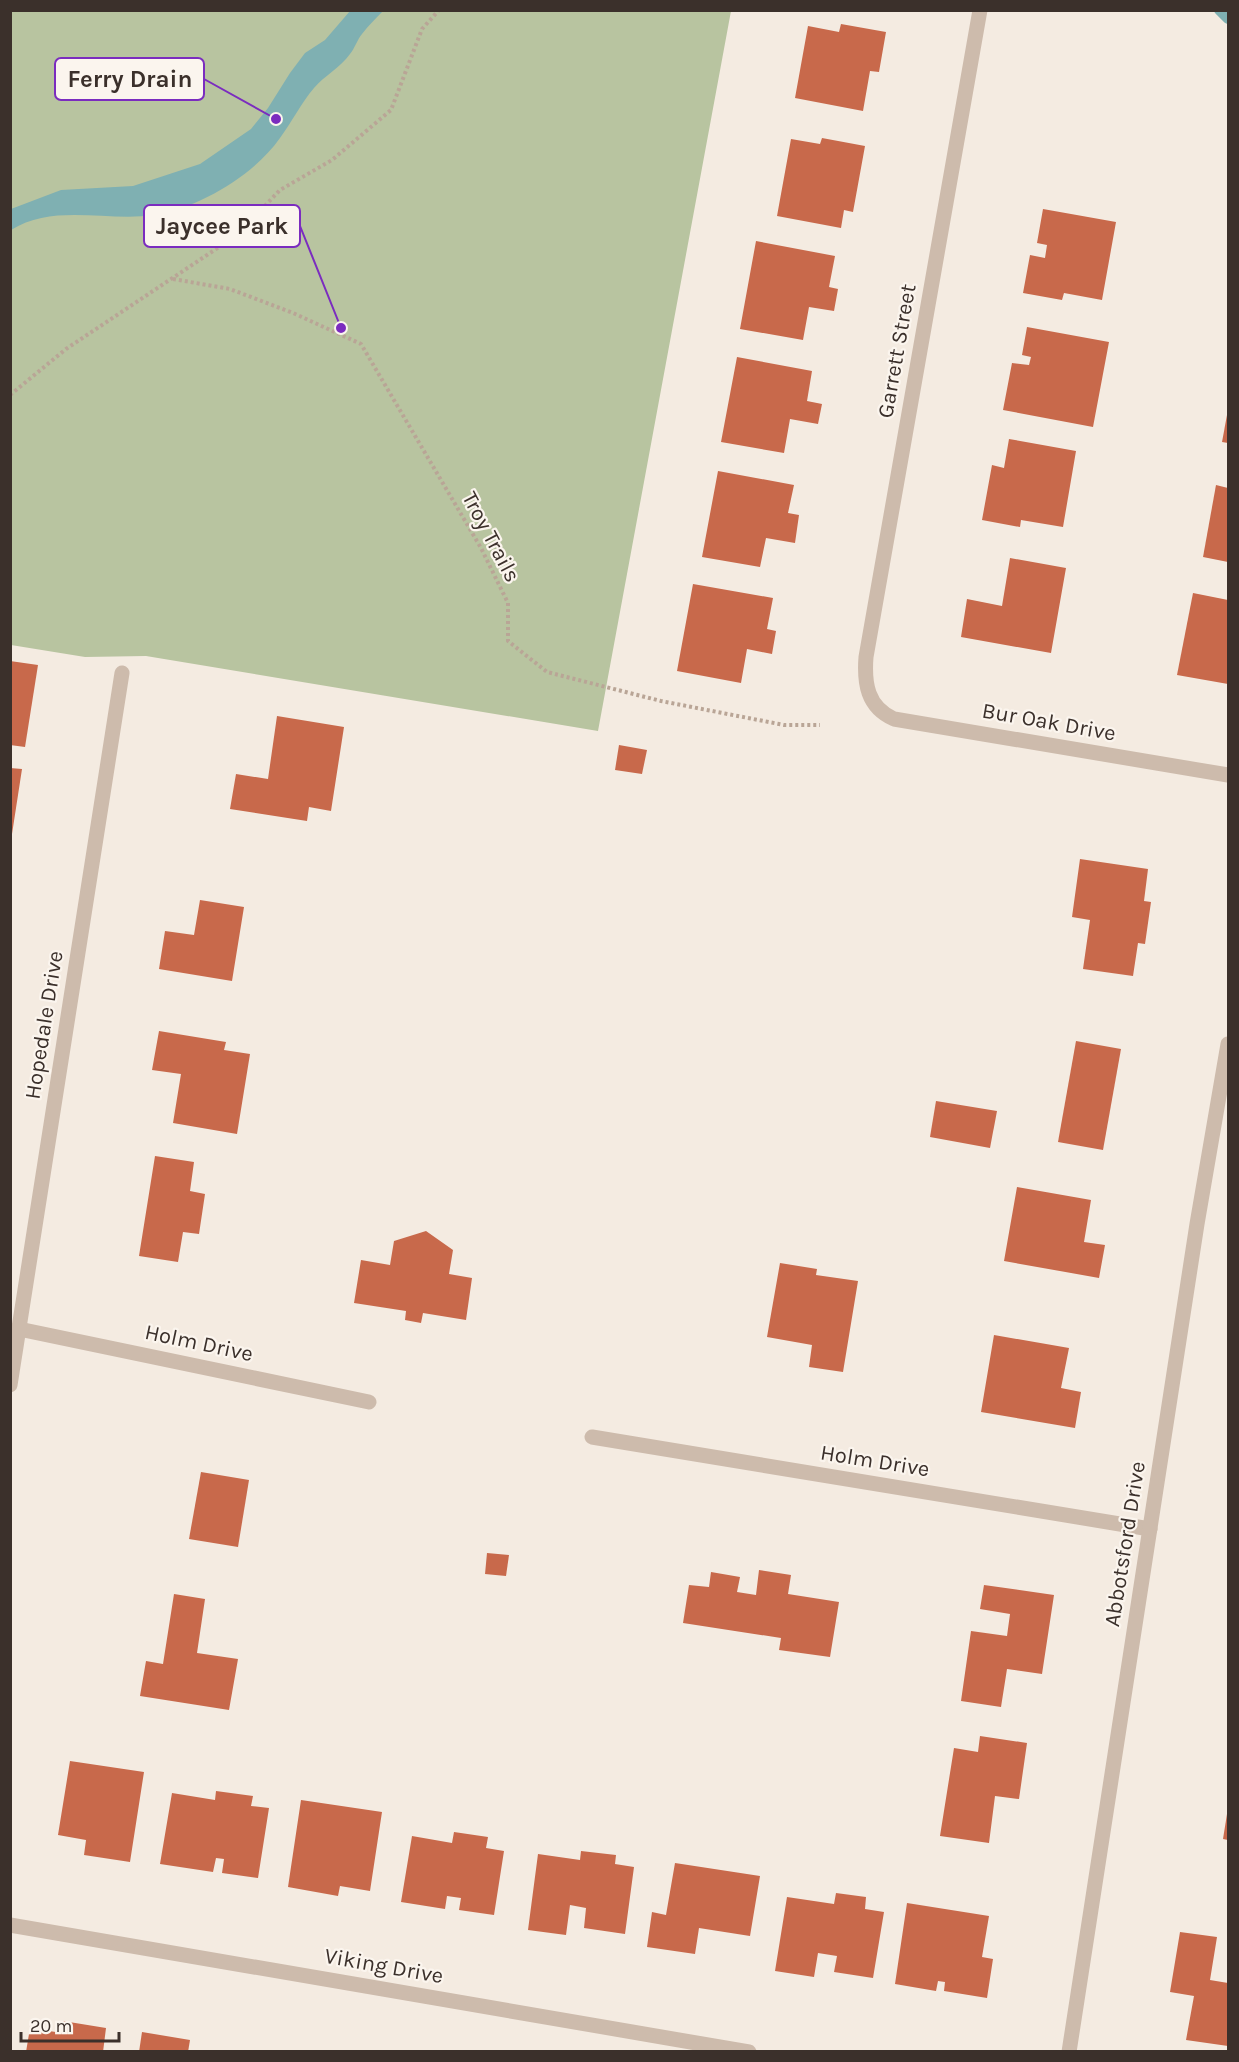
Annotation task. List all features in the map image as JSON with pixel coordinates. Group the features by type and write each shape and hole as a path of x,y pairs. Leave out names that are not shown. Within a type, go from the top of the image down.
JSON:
{"street":[{"name":"Garrett Street","path":"870,699 865,680 866,657 980,10"},
{"name":"Hopedale Drive","path":"10,1385 122,673"},
{"name":"Bur Oak Drive","path":"870,699 883,714 894,718 1228,775"},
{"name":"Abbotsford Drive","path":"1069,2052 1197,1224 1228,1044"},
{"name":"Holm Drive","path":"19,1329 369,1402"},
{"name":"Holm Drive","path":"592,1437 1150,1529"},
{"name":"Viking Drive","path":"10,1925 749,2052"}],"path":[{"path":"10,395 66,349 237,235 280,190 332,160 392,110 422,29 439,10"},
{"name":"Troy Trails","path":"172,279 230,289 293,313 361,344 486,557 508,603 508,641 547,672 661,701 739,717 784,725 820,725"}],"green space":[{"path":"10,11 731,11 598,731 146,656 85,657 11,645"}],"water":[{"path":"350,11 383,11 362,34 346,59 314,88 269,152 224,188 189,205 154,215 136,217 62,215 27,222 11,230 11,209 61,190 133,186 200,164 251,129 305,53 325,40"}],"building":[{"path":"841,24 886,32 879,72 870,71 863,111 795,98 808,26 839,32"},
{"path":"822,138 865,146 853,212 844,210 841,228 777,216 791,139 820,144"},
{"path":"1043,209 1116,222 1102,300 1064,293 1062,300 1023,293 1030,255 1045,258 1047,245 1037,243"},
{"path":"756,241 835,256 829,287 838,289 834,311 809,307 803,340 740,329"},
{"path":"1027,327 1109,342 1093,427 1003,410 1012,363 1029,365 1031,357 1022,355"},
{"path":"737,357 812,371 807,401 822,404 818,424 790,419 784,453 721,442"},
{"path":"1228,415 1228,443 1222,442"},
{"path":"1009,439 1076,451 1063,527 1021,520 1020,527 982,520 992,465 1004,468"},
{"path":"718,471 794,485 788,513 799,515 795,543 766,538 760,567 702,557"},
{"path":"1216,485 1228,488 1228,562 1203,557"},
{"path":"1010,558 1066,568 1051,653 961,637 967,599 1002,606"},
{"path":"693,584 773,598 767,629 776,631 772,654 747,649 741,683 677,671"},
{"path":"1193,593 1228,600 1228,684 1177,675"},
{"path":"10,661 38,665 25,747 10,745"},
{"path":"277,716 344,727 331,811 309,807 307,821 230,809 236,774 268,779"},
{"path":"619,745 647,750 642,774 615,770"},
{"path":"10,768 22,769 12,834 10,834"},
{"path":"1080,859 1148,869 1144,901 1151,902 1145,944 1138,943 1133,976 1083,969 1090,920 1072,917"},
{"path":"200,900 244,907 232,981 159,969 165,931 194,935"},
{"path":"159,1031 226,1042 224,1050 250,1054 237,1134 173,1123 181,1074 152,1070"},
{"path":"1076,1041 1121,1049 1103,1150 1058,1142"},
{"path":"936,1101 997,1111 990,1148 930,1137"},
{"path":"155,1156 194,1162 190,1191 205,1194 199,1234 183,1232 178,1262 139,1256"},
{"path":"1017,1187 1091,1200 1084,1242 1105,1245 1099,1278 1004,1261"},
{"path":"426,1231 453,1250 449,1274 472,1278 466,1320 423,1313 421,1323 405,1320 406,1311 354,1303 361,1260 390,1265 394,1241"},
{"path":"780,1263 817,1269 816,1275 858,1281 843,1372 809,1367 812,1345 767,1337"},
{"path":"994,1335 1069,1348 1061,1388 1081,1392 1075,1428 981,1412"},
{"path":"201,1472 249,1480 238,1547 189,1539"},
{"path":"487,1553 509,1555 506,1576 485,1574"},
{"path":"759,1570 791,1575 788,1594 839,1602 830,1657 779,1650 781,1638 683,1623 689,1585 709,1587 711,1572 740,1577 737,1592 756,1595"},
{"path":"984,1585 1054,1595 1042,1674 1007,1669 1001,1707 961,1701 971,1631 1007,1636 1010,1614 980,1609"},
{"path":"174,1594 205,1599 197,1653 238,1659 229,1710 140,1696 146,1661 163,1664"},
{"path":"980,1736 1027,1743 1019,1799 995,1796 989,1843 940,1836 954,1748 978,1752"},
{"path":"70,1761 144,1772 130,1862 84,1855 86,1840 58,1835"},
{"path":"216,1791 253,1796 251,1806 269,1808 258,1878 222,1873 224,1859 216,1858 213,1872 160,1864 172,1793 215,1800"},
{"path":"301,1800 382,1812 370,1891 340,1886 338,1896 288,1887"},
{"path":"1228,1814 1228,1840 1223,1839"},
{"path":"454,1832 488,1837 486,1848 504,1851 494,1915 459,1910 461,1898 447,1896 445,1909 401,1902 412,1836 452,1843"},
{"path":"581,1851 616,1855 615,1864 634,1867 625,1934 584,1928 586,1908 570,1905 566,1935 528,1930 538,1854 580,1860"},
{"path":"675,1863 760,1876 750,1936 699,1928 695,1954 647,1947 652,1912 666,1915"},
{"path":"836,1893 866,1897 865,1909 884,1912 873,1978 834,1972 837,1956 818,1953 814,1977 775,1971 787,1897 834,1904"},
{"path":"907,1903 989,1916 982,1957 993,1959 987,1998 944,1991 945,1982 938,1981 936,1991 895,1984"},
{"path":"1180,1932 1217,1937 1210,1980 1228,1983 1228,2046 1186,2040 1194,1996 1170,1992"},
{"path":"63,2021 106,2028 103,2052 26,2052 30,2028 62,2033"},
{"path":"142,2032 190,2040 188,2052 139,2052"}],"waterway":[{"path":"1219,10 1228,19"}],"place":[{"name":"Ferry Drain","path":"276,119"},
{"name":"Jaycee Park","path":"341,328"}]}
